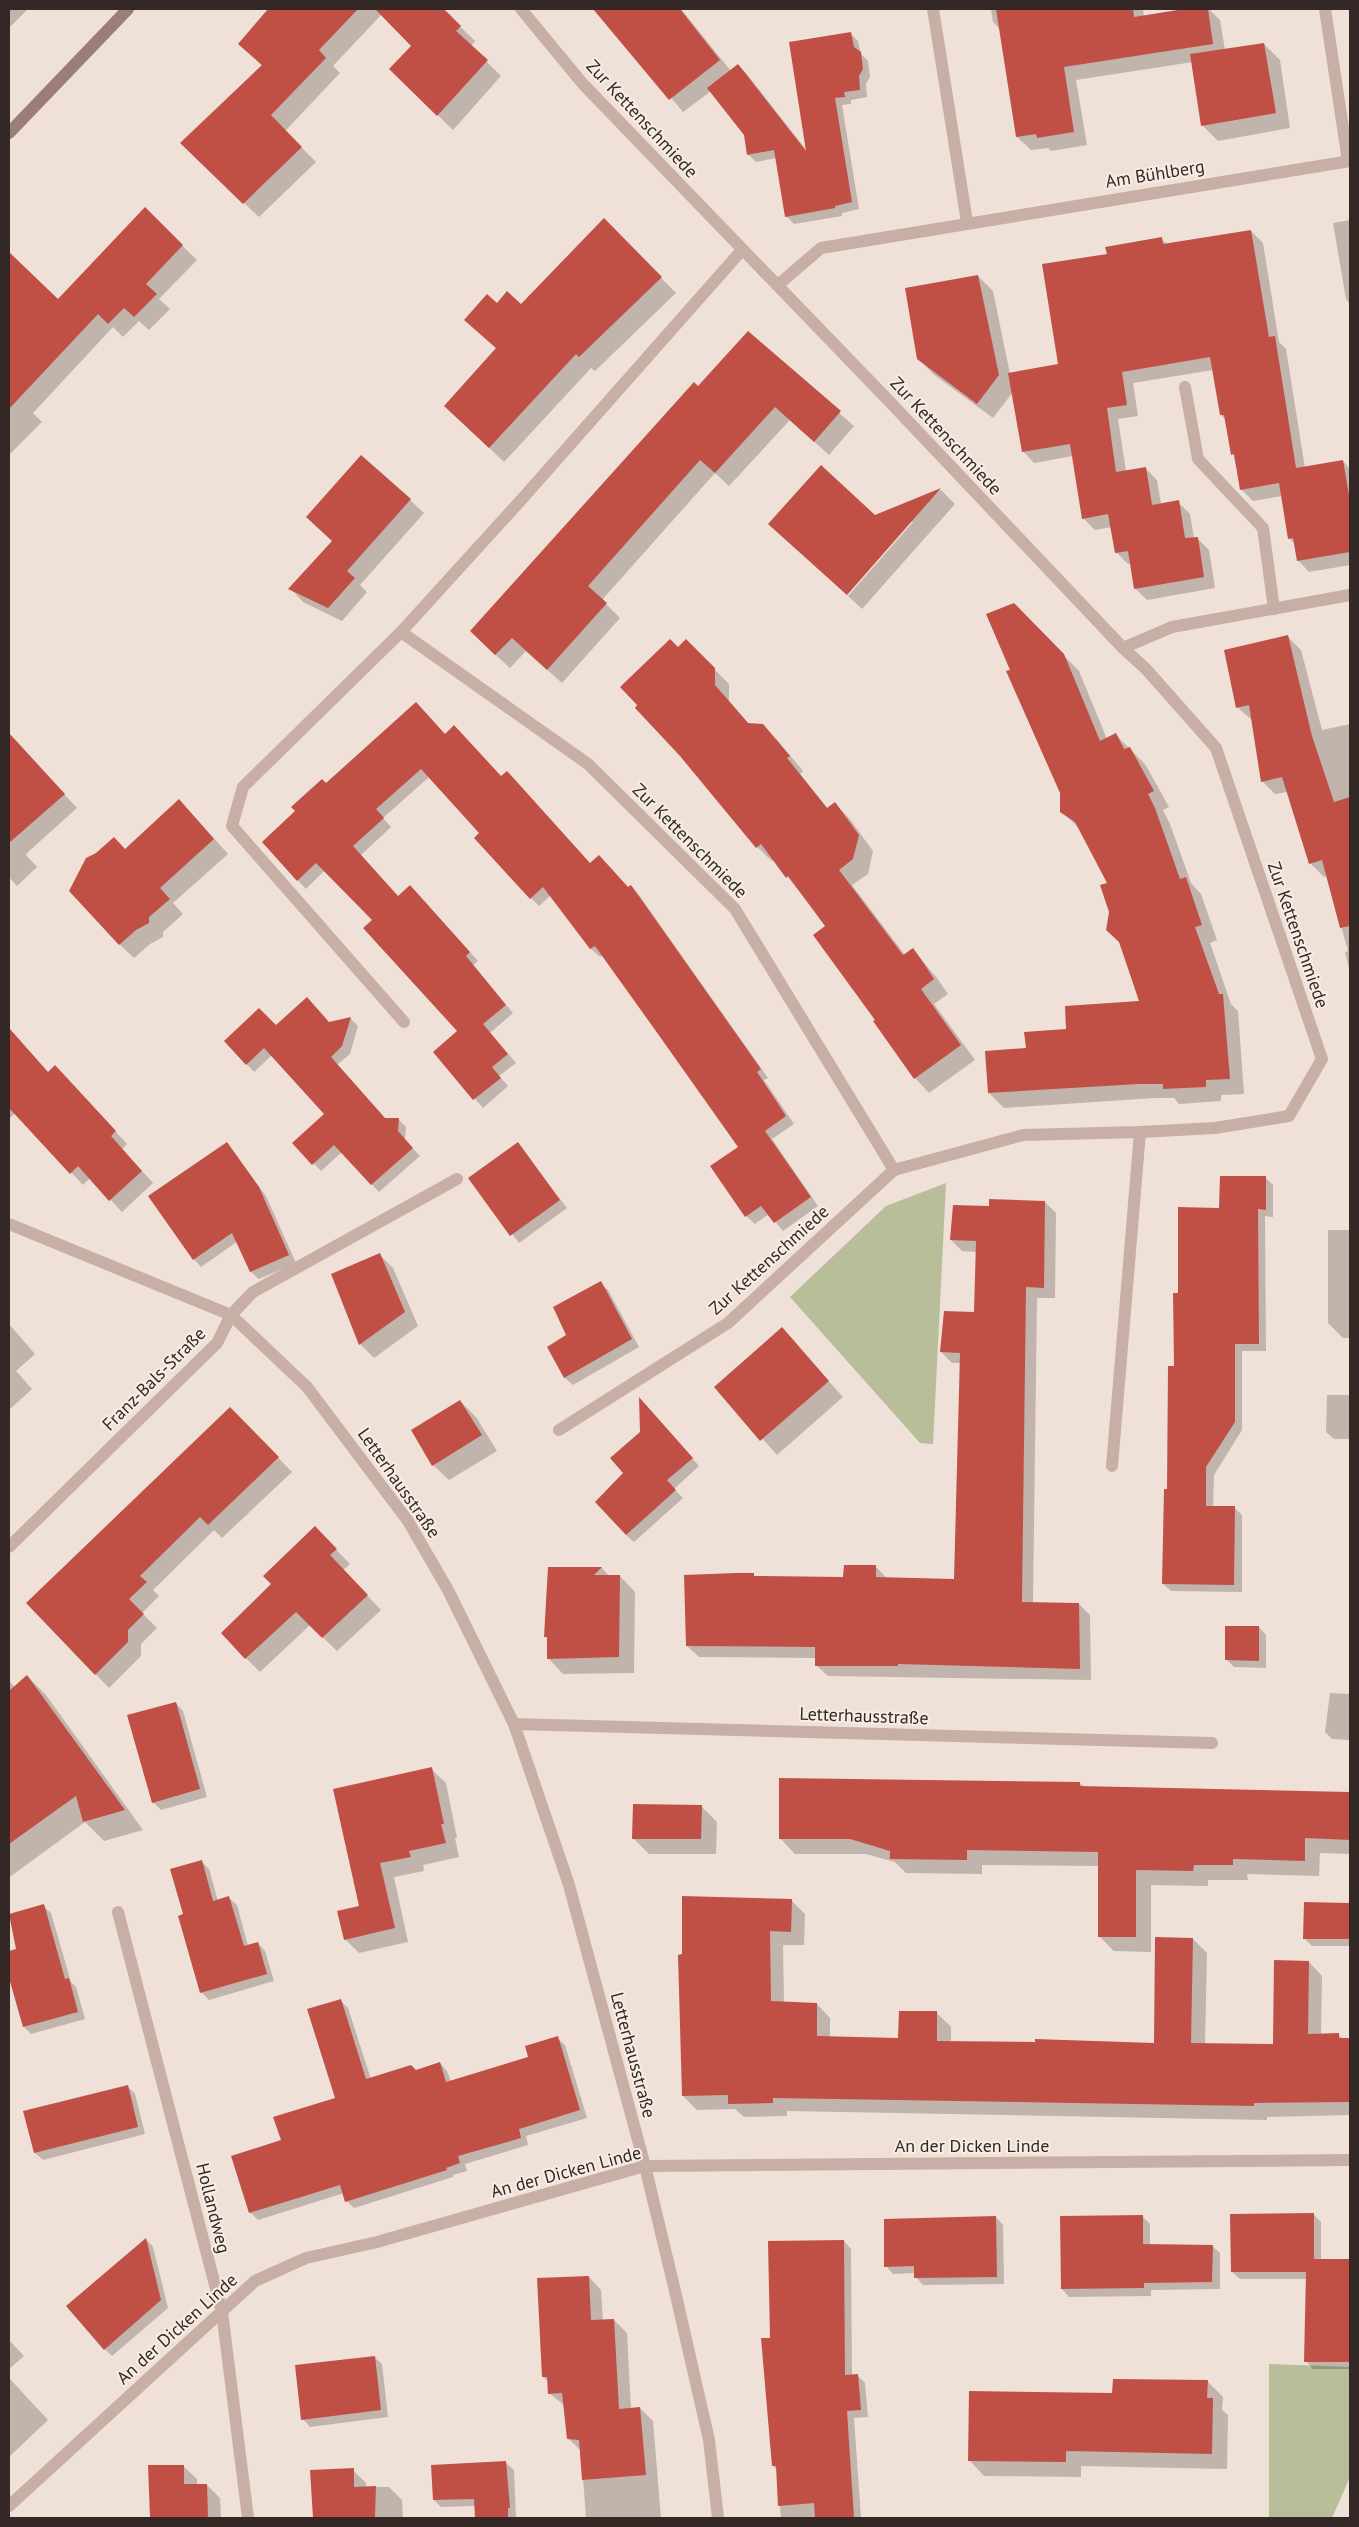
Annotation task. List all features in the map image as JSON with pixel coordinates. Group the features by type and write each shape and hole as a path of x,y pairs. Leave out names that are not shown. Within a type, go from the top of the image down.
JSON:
{"street":[{"path":"9,133 128,9"},
{"name":"Zur Kettenschmiede","path":"521,9 583,84 778,285 1123,648 1146,669 1216,748 1322,1059 1289,1116 1215,1128 1023,1135 894,1170 728,1323 559,1430"},
{"path":"933,9 967,222"},
{"name":"Am Bühlberg","path":"778,285 821,248 967,222 1349,161 1324,9"},
{"path":"404,1022 232,826 243,787 401,632 522,499 742,250"},
{"path":"1185,387 1198,459 1263,528 1274,609"},
{"path":"1123,648 1172,627 1350,595"},
{"name":"Zur Kettenschmiede","path":"401,632 588,764 735,909 894,1170"},
{"path":"1112,1466 1140,1132"},
{"path":"231,1315 252,1292 457,1179"},
{"name":"Franz-Bals-Straße","path":"9,1224 231,1315 217,1343 9,1547"},
{"name":"Letterhausstraße","path":"231,1315 307,1387 408,1521 448,1590 514,1724 569,1885 645,2166 709,2440 718,2518"},
{"name":"Letterhausstraße","path":"514,1724 1212,1743"},
{"name":"Hollandweg","path":"118,1912 222,2312 248,2518"},
{"name":"An der Dicken Linde","path":"9,2506 255,2281 306,2258 377,2242 645,2166 1350,2160"}],"green space":[{"path":"946,1183 933,1444 920,1443 790,1297 886,1206"},
{"path":"1269,2364 1350,2367 1350,2477 1332,2518 1269,2518"}],"building":[{"path":"268,9 358,9 319,50 326,58 271,115 302,147 243,204 180,143 262,65 238,44"},
{"path":"375,9 444,9 461,26 456,31 488,60 437,116 389,69 411,46"},
{"path":"593,9 680,9 720,60 669,100"},
{"path":"996,9 1133,9 1134,17 1184,9 1208,9 1213,44 1064,67 1074,132 1037,138 1036,134 1016,137"},
{"path":"851,32 854,47 861,52 863,69 859,76 860,90 844,92 845,97 835,98 852,202 835,206 835,208 785,217 774,150 747,155 744,135 707,88 738,64 806,151 789,42"},
{"path":"1264,43 1276,113 1201,126 1190,54"},
{"path":"145,207 183,245 146,284 157,294 134,317 124,308 108,324 98,314 9,409 9,252 58,299"},
{"path":"604,218 662,277 579,357 576,354 489,448 444,406 496,348 464,320 487,294 497,303 507,291 521,304"},
{"path":"1251,230 1269,337 1275,336 1296,468 1343,460 1350,501 1350,552 1297,561 1293,538 1288,539 1279,483 1240,490 1234,454 1231,455 1224,415 1220,415 1210,357 1122,372 1127,405 1107,408 1116,472 1146,467 1152,505 1179,500 1185,538 1198,537 1204,577 1134,589 1128,551 1115,553 1108,514 1082,519 1070,444 1022,452 1008,373 1058,364 1042,264 1107,254 1105,247 1162,237 1163,244"},
{"path":"978,275 999,375 977,404 917,359 905,288"},
{"path":"748,331 841,411 814,442 775,407 715,473 700,460 588,586 607,603 547,670 512,638 495,655 470,631 694,382 698,386"},
{"path":"361,455 411,499 347,571 355,578 328,608 288,589 332,541 306,517"},
{"path":"821,465 875,515 941,488 847,595 768,524"},
{"path":"1014,603 1064,654 1100,741 1116,733 1124,749 1130,747 1154,791 1148,794 1155,808 1180,879 1186,877 1202,925 1195,927 1219,994 1223,994 1230,1079 1206,1080 1206,1087 1163,1089 1163,1084 1139,1084 988,1093 985,1051 1026,1048 1024,1032 1066,1029 1065,1006 1139,1001 1119,942 1106,930 1109,912 1100,885 1107,883 1075,822 1060,812 1060,793 1006,671 1010,670 986,614"},
{"path":"1288,635 1312,736 1334,802 1350,797 1350,926 1340,928 1322,860 1309,864 1282,777 1261,782 1249,705 1236,708 1224,650"},
{"path":"670,639 678,647 686,639 715,668 715,685 748,723 763,724 790,756 787,758 827,808 835,802 859,835 853,859 839,870 903,955 913,948 923,962 934,979 921,989 961,1045 914,1079 873,1021 875,1020 813,935 825,926 788,876 786,878 761,844 756,848 680,756 635,708 637,705 620,687"},
{"path":"416,702 445,734 454,725 501,776 507,771 590,863 599,855 628,887 631,885 761,1069 757,1072 786,1116 765,1131 811,1197 774,1223 761,1206 745,1217 710,1166 738,1147 595,946 590,949 543,887 530,899 474,838 479,833 421,769 376,809 384,818 353,846 398,896 410,885 470,952 466,956 506,1005 483,1024 508,1054 492,1067 501,1078 473,1100 433,1052 457,1031 363,928 372,920 316,863 297,881 262,842 295,811 291,807 322,779 326,783"},
{"path":"9,733 65,794 9,843"},
{"path":"179,799 214,839 160,888 170,899 149,917 149,923 136,930 119,945 69,891 86,858 96,853 114,837 125,849"},
{"path":"307,997 329,1022 351,1017 342,1046 331,1057 385,1118 399,1118 398,1131 413,1148 371,1185 334,1145 312,1165 292,1143 324,1114 264,1048 246,1065 224,1041 259,1008 276,1025"},
{"path":"9,1028 48,1072 55,1065 116,1131 111,1136 142,1171 109,1201 78,1166 70,1174 9,1108"},
{"path":"227,1142 259,1187 289,1255 250,1272 232,1233 193,1260 148,1196"},
{"path":"518,1142 560,1200 510,1236 468,1178"},
{"path":"1220,1176 1266,1176 1266,1210 1258,1209 1259,1344 1235,1344 1235,1422 1206,1467 1206,1506 1235,1506 1234,1585 1162,1584 1164,1489 1167,1489 1168,1366 1174,1366 1173,1293 1178,1293 1178,1207 1219,1208"},
{"path":"989,1199 1045,1201 1044,1288 1026,1287 1022,1602 1079,1603 1080,1669 898,1664 898,1666 815,1666 815,1647 686,1646 684,1575 754,1573 754,1576 843,1577 844,1565 876,1565 876,1577 954,1579 960,1353 940,1352 944,1311 974,1312 976,1241 950,1240 953,1205 989,1206"},
{"path":"380,1253 405,1312 359,1345 331,1274"},
{"path":"601,1281 632,1339 564,1378 547,1347 566,1335 553,1307"},
{"path":"782,1327 829,1381 760,1441 714,1387"},
{"path":"639,1397 693,1458 667,1480 676,1490 626,1535 595,1502 623,1473 610,1458 640,1432"},
{"path":"460,1400 482,1435 432,1466 411,1430"},
{"path":"230,1407 279,1457 208,1525 200,1517 140,1576 147,1582 129,1599 144,1614 128,1630 128,1642 95,1675 26,1603"},
{"path":"315,1526 337,1549 330,1555 368,1595 322,1638 296,1612 245,1659 221,1633 271,1584 263,1576"},
{"path":"548,1567 602,1567 594,1575 620,1575 619,1657 547,1659 547,1637 544,1637"},
{"path":"1225,1626 1259,1626 1259,1661 1225,1660"},
{"path":"27,1675 125,1810 83,1822 76,1796 9,1844 9,1691"},
{"path":"176,1702 200,1789 152,1803 127,1715"},
{"path":"432,1767 446,1843 409,1851 411,1857 380,1863 395,1928 344,1940 337,1911 359,1906 333,1789"},
{"path":"779,1778 1080,1782 1080,1786 1350,1792 1350,1840 1305,1838 1305,1861 1233,1859 1233,1865 1194,1865 1193,1871 1136,1870 1136,1937 1098,1937 1098,1852 967,1850 967,1860 890,1859 890,1851 850,1839 779,1839"},
{"path":"633,1804 702,1805 701,1839 632,1839"},
{"path":"202,1860 213,1901 229,1896 244,1946 258,1942 267,1974 200,1993 178,1916 183,1914 170,1869"},
{"path":"682,1896 792,1899 791,1932 770,1931 771,2001 817,2003 817,2036 898,2038 899,2011 937,2011 937,2041 1035,2042 1035,2039 1154,2043 1155,1937 1193,1938 1191,2043 1273,2044 1274,1960 1309,1961 1308,2034 1339,2033 1339,2038 1350,2038 1350,2102 1254,2103 1254,2106 773,2098 773,2103 728,2104 728,2095 682,2096 678,1955 682,1954"},
{"path":"1304,1902 1350,1903 1350,1939 1303,1939"},
{"path":"44,1904 65,1979 69,1978 78,2012 23,2027 9,1978 9,1951 16,1949 9,1914"},
{"path":"341,1999 366,2079 411,2065 416,2070 440,2062 446,2082 528,2057 525,2046 558,2036 580,2110 519,2129 521,2138 458,2156 460,2163 446,2168 447,2170 345,2202 340,2185 249,2213 231,2156 281,2140 273,2117 335,2098 307,2009"},
{"path":"128,2085 138,2127 34,2153 23,2111"},
{"path":"1314,2213 1314,2259 1350,2259 1350,2362 1304,2362 1306,2272 1231,2272 1230,2214"},
{"path":"1143,2215 1143,2244 1213,2245 1212,2282 1144,2283 1144,2288 1061,2289 1060,2216"},
{"path":"996,2216 997,2277 914,2278 914,2266 884,2267 884,2219"},
{"path":"146,2238 161,2300 104,2350 66,2306"},
{"path":"844,2240 845,2375 858,2374 861,2410 847,2411 854,2518 815,2518 814,2503 778,2506 776,2466 772,2466 761,2338 770,2338 768,2241"},
{"path":"589,2276 591,2320 614,2319 619,2409 640,2407 646,2475 582,2480 579,2440 567,2439 562,2393 548,2394 547,2377 542,2377 537,2278"},
{"path":"375,2356 381,2410 301,2420 295,2365"},
{"path":"1113,2379 1208,2380 1207,2398 1213,2398 1212,2454 1066,2451 1066,2462 968,2461 969,2391 1112,2393"},
{"path":"506,2461 510,2508 508,2508 508,2518 475,2518 474,2499 433,2500 431,2465"},
{"path":"148,2465 184,2465 184,2484 207,2484 208,2518 150,2518"},
{"path":"354,2468 354,2487 376,2486 375,2518 313,2518 310,2470"}]}
